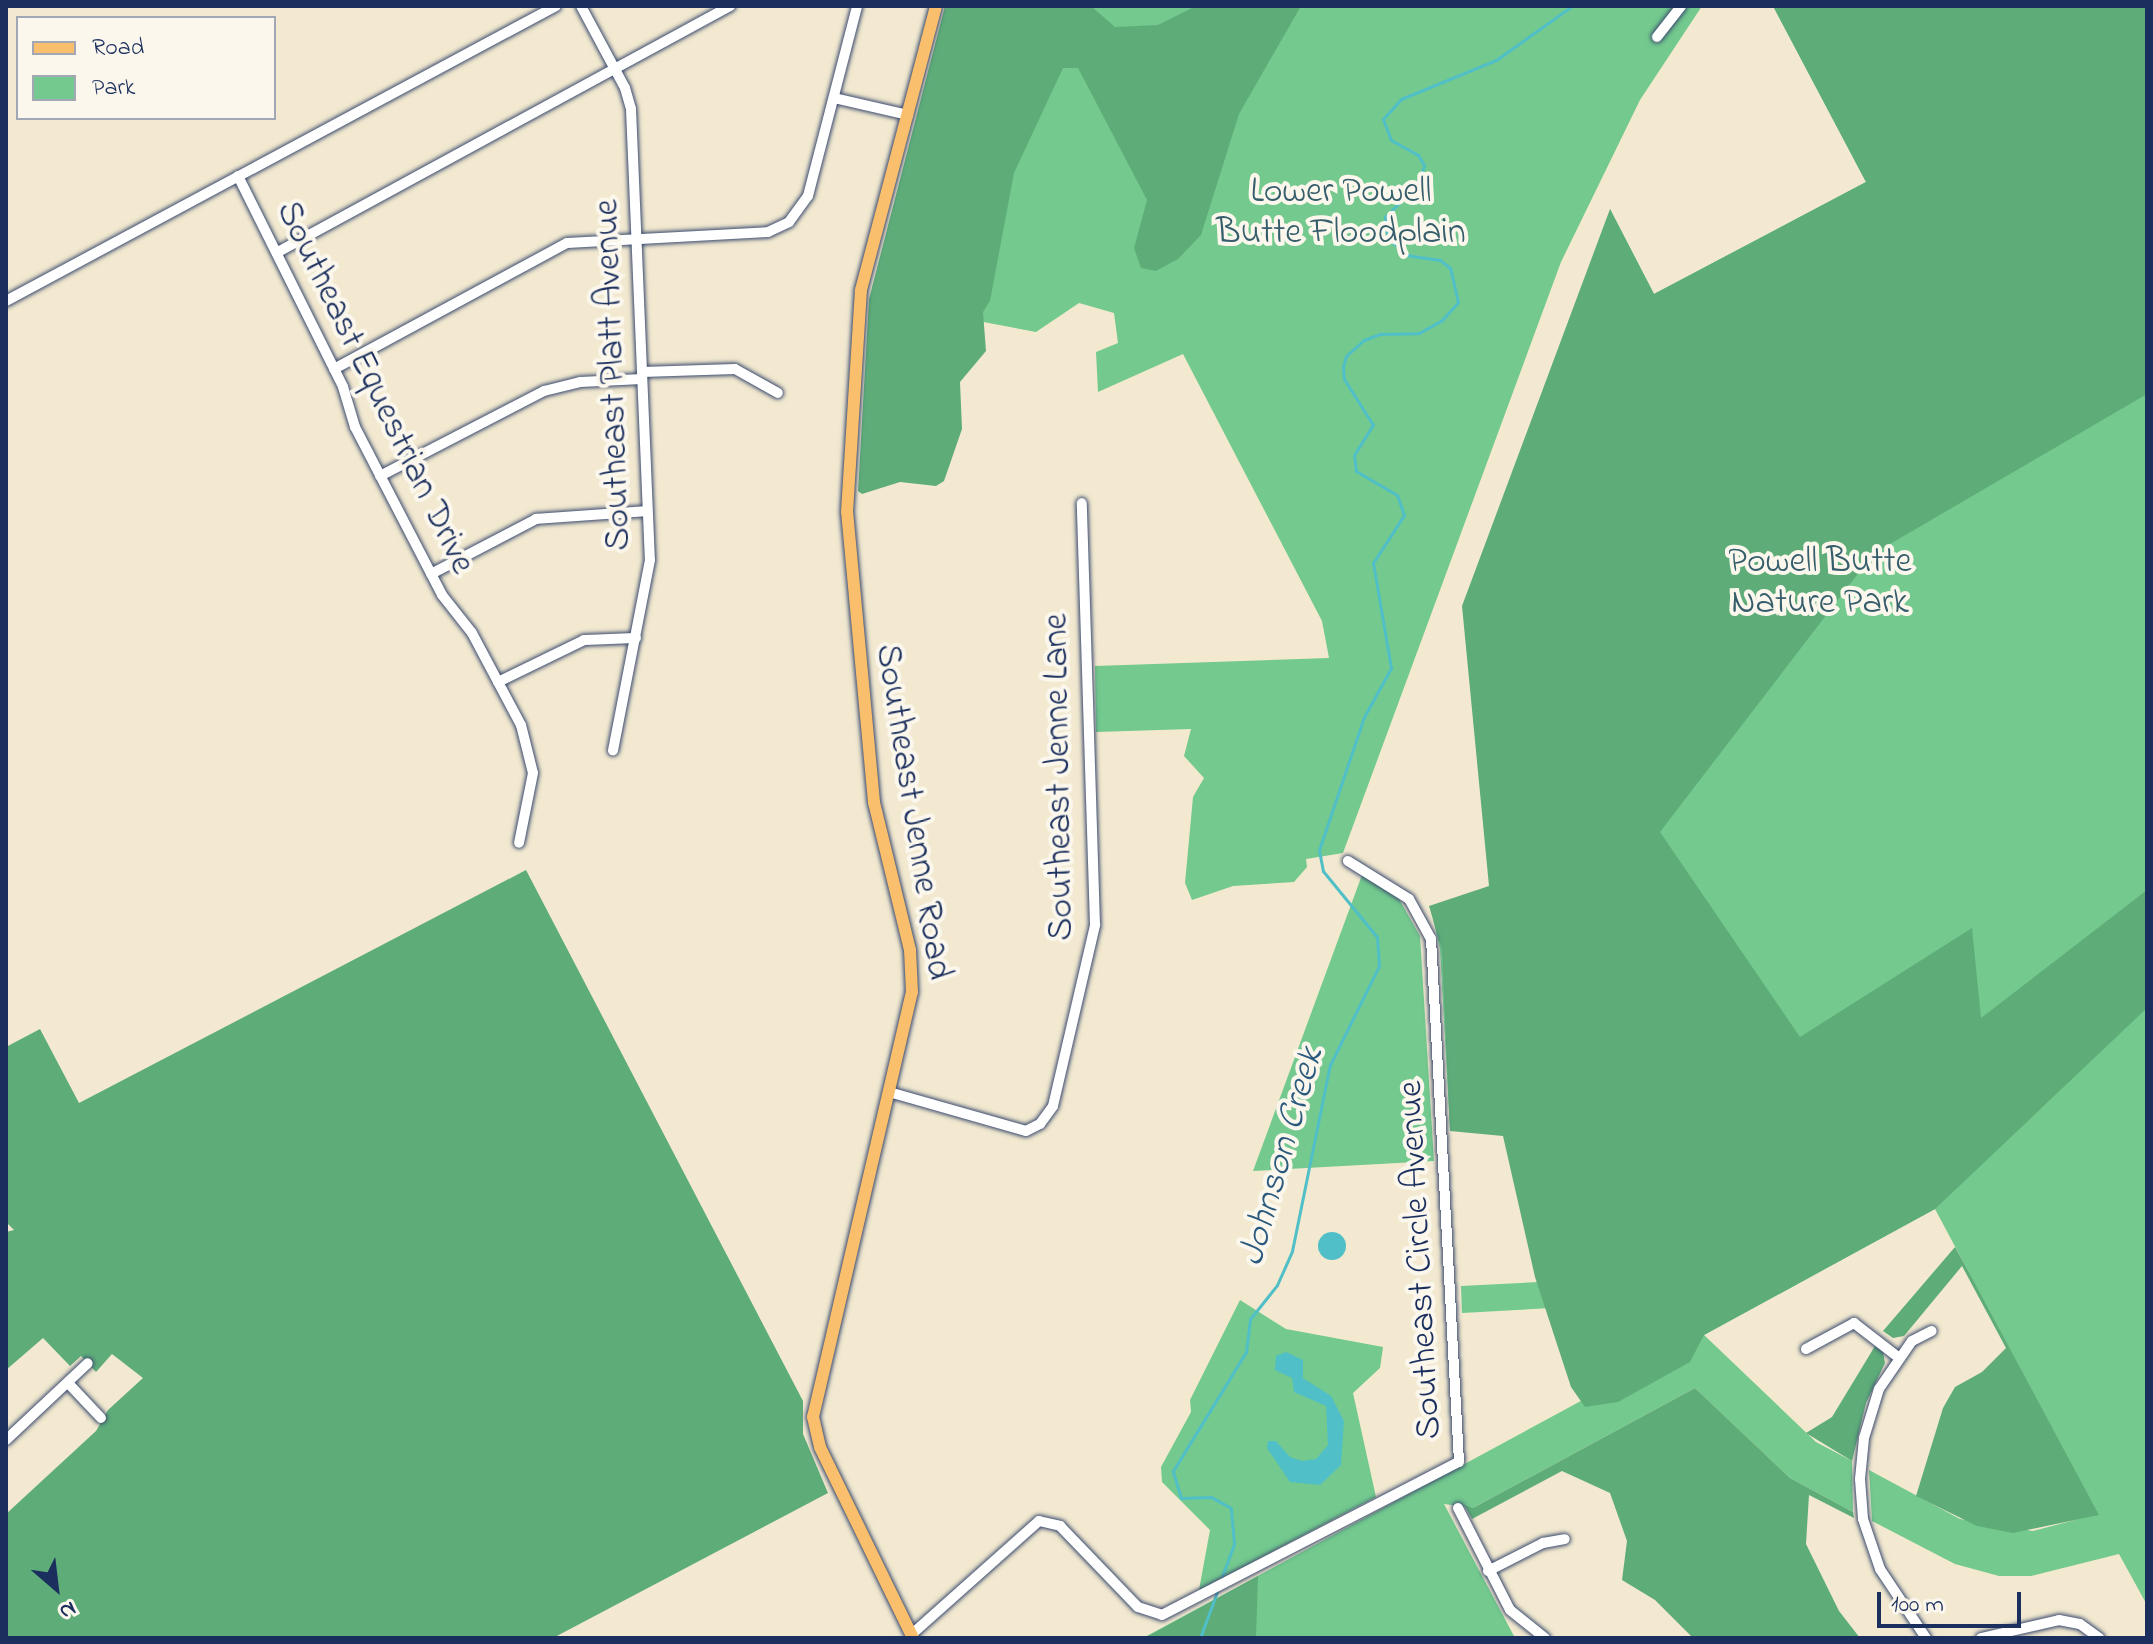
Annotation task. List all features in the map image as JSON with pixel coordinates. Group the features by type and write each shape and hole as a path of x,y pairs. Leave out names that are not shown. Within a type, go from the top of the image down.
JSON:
{"main road":[{"name":"Southeast Jenne Road","path":"913,1636 813,1424 816,1391 911,1003 912,959 874,802 846,531 858,312 936,6"}],"street":[{"path":"6,301 556,6"},
{"name":"Southeast Platt Avenue","path":"581,6 615,69 631,109 650,576 613,750"},
{"path":"278,252 730,6"},
{"path":"334,369 567,243 768,232 789,222 808,196 857,6"},
{"path":"1657,37 1681,6"},
{"path":"834,98 908,115"},
{"name":"Southeast Equestrian Drive","path":"238,176 278,252 281,268 334,369 355,427 431,574 498,682 531,756 531,791 519,843"},
{"path":"380,476 544,391 580,382 735,369 778,393"},
{"name":"Southeast Jenne Lane","path":"889,1092 1026,1131 1045,1120 1057,1094 1095,925 1082,503"},
{"path":"431,574 536,519 647,511"},
{"path":"498,682 584,640 636,638"},
{"name":"Southeast Circle Avenue","path":"913,1636 1022,1532 1043,1520 1060,1526 1151,1615 1168,1614 1459,1460 1431,939 1409,899 1348,861"},
{"path":"1806,1349 1854,1323 1898,1357"},
{"path":"1926,1638 1880,1569 1861,1504 1860,1466 1869,1418 1898,1357 1912,1341 1932,1331"},
{"path":"6,1440 88,1363"},
{"path":"68,1383 101,1418"},
{"path":"1458,1508 1514,1616 1545,1638"},
{"path":"1488,1571 1543,1543 1565,1539"},
{"path":"1981,1638 2059,1620 2080,1624 2099,1638"}],"green space":[{"path":"945,6 1091,6 1115,27 1158,25 1196,6 1301,6 1239,114 1201,235 1178,259 1156,271 1141,268 1134,248 1147,200 1078,68 1063,68 1014,173 990,301 983,312 986,351 960,382 962,429 944,481 936,486 900,482 862,494 858,491 869,299"},
{"name":"Lower Powell Butte Floodplain","path":"1061,6 1702,6 1640,100 1561,262 1343,853 1306,859 1307,867 1294,882 1233,886 1192,900 1185,883 1193,797 1204,778 1184,756 1191,729 1096,732 1095,666 1329,658 1322,621 1183,354 1098,392 1096,352 1118,343 1114,313 1079,303 1036,332 872,301"},
{"name":"Powell Butte Nature Park","path":"1773,6 2147,6 2147,1605 2119,1554 2031,1576 1999,1576 1955,1564 1872,1521 1869,1470 1960,1519 2033,1531 2098,1514 1935,1209 1704,1335 1816,1442 1852,1461 1853,1512 1790,1478 1695,1388 1473,1508 1444,1504 1515,1638 1143,1638 1662,1357 1658,1302 1462,1313 1461,1286 1597,1279 1730,1114 1450,1130 1440,949 1433,919 1617,902 1610,209 1654,294 1866,182"},
{"name":"Powell Butte Nature Park","path":"1773,6 2147,6 2147,394 1873,554 1660,832 1800,1037 1972,928 1981,1018 2147,890 2147,1008 1935,1209 1704,1335 1690,1362 1618,1402 1585,1407 1571,1387 1535,1277 1503,1136 1450,1131 1442,950 1429,906 1489,886 1462,606 1610,209 1654,294 1866,182"},
{"path":"526,870 803,1401 803,1434 828,1493 553,1638 6,1638 6,1514 96,1431 108,1410 143,1378 112,1354 96,1372 81,1356 70,1366 43,1338 6,1370 6,1232 14,1230 6,1222 6,1047 40,1029 79,1103"},
{"path":"1362,875 1399,899 1420,936 1434,1161 1253,1171"},
{"path":"1955,1247 2099,1515 2013,1533 1977,1526 1916,1496 1943,1408 1955,1387 1982,1372 2006,1348 1962,1266 1904,1336 1893,1338 1883,1331"},
{"path":"1240,1300 1286,1329 1383,1347 1380,1368 1353,1393 1376,1497 1199,1590 1210,1530 1162,1482 1161,1467 1191,1412 1190,1400"},
{"path":"1875,1346 1883,1352 1885,1363 1866,1403 1852,1461 1806,1433 1832,1417"},
{"path":"1695,1388 1790,1478 1853,1512 1854,1518 1809,1495 1806,1544 1839,1611 1860,1638 1693,1638 1655,1600 1622,1580 1627,1541 1610,1493 1562,1471 1472,1519 1464,1505 1473,1508"},
{"path":"1258,1576 1256,1638 1143,1638 1152,1634"}],"water":[{"path":"1332,1232 1342,1236 1346,1246 1342,1256 1332,1260 1322,1256 1318,1246 1322,1236"},
{"path":"1286,1352 1303,1360 1303,1378 1331,1396 1344,1421 1341,1465 1320,1485 1290,1482 1267,1448 1268,1441 1276,1441 1290,1457 1302,1461 1316,1459 1328,1445 1326,1406 1294,1392 1292,1378 1275,1370 1276,1356"}],"waterway":[{"name":"Johnson Creek","path":"1220,1582 1234,1544 1231,1508 1211,1497 1181,1498 1173,1471 1246,1352 1250,1319 1277,1285 1292,1251 1330,1065 1379,966 1377,937 1323,871 1319,850 1364,717 1391,668 1373,563 1404,515 1397,495 1356,471 1354,455 1373,425 1344,379 1343,367 1346,356 1364,340 1380,334 1419,333 1442,320 1458,302 1450,268 1440,260 1410,256 1388,239 1385,217 1418,184 1424,165 1418,155 1391,140 1383,119 1401,99 1496,60 1572,6"},
{"name":"Johnson Creek","path":"1200,1638 1218,1589"}]}
